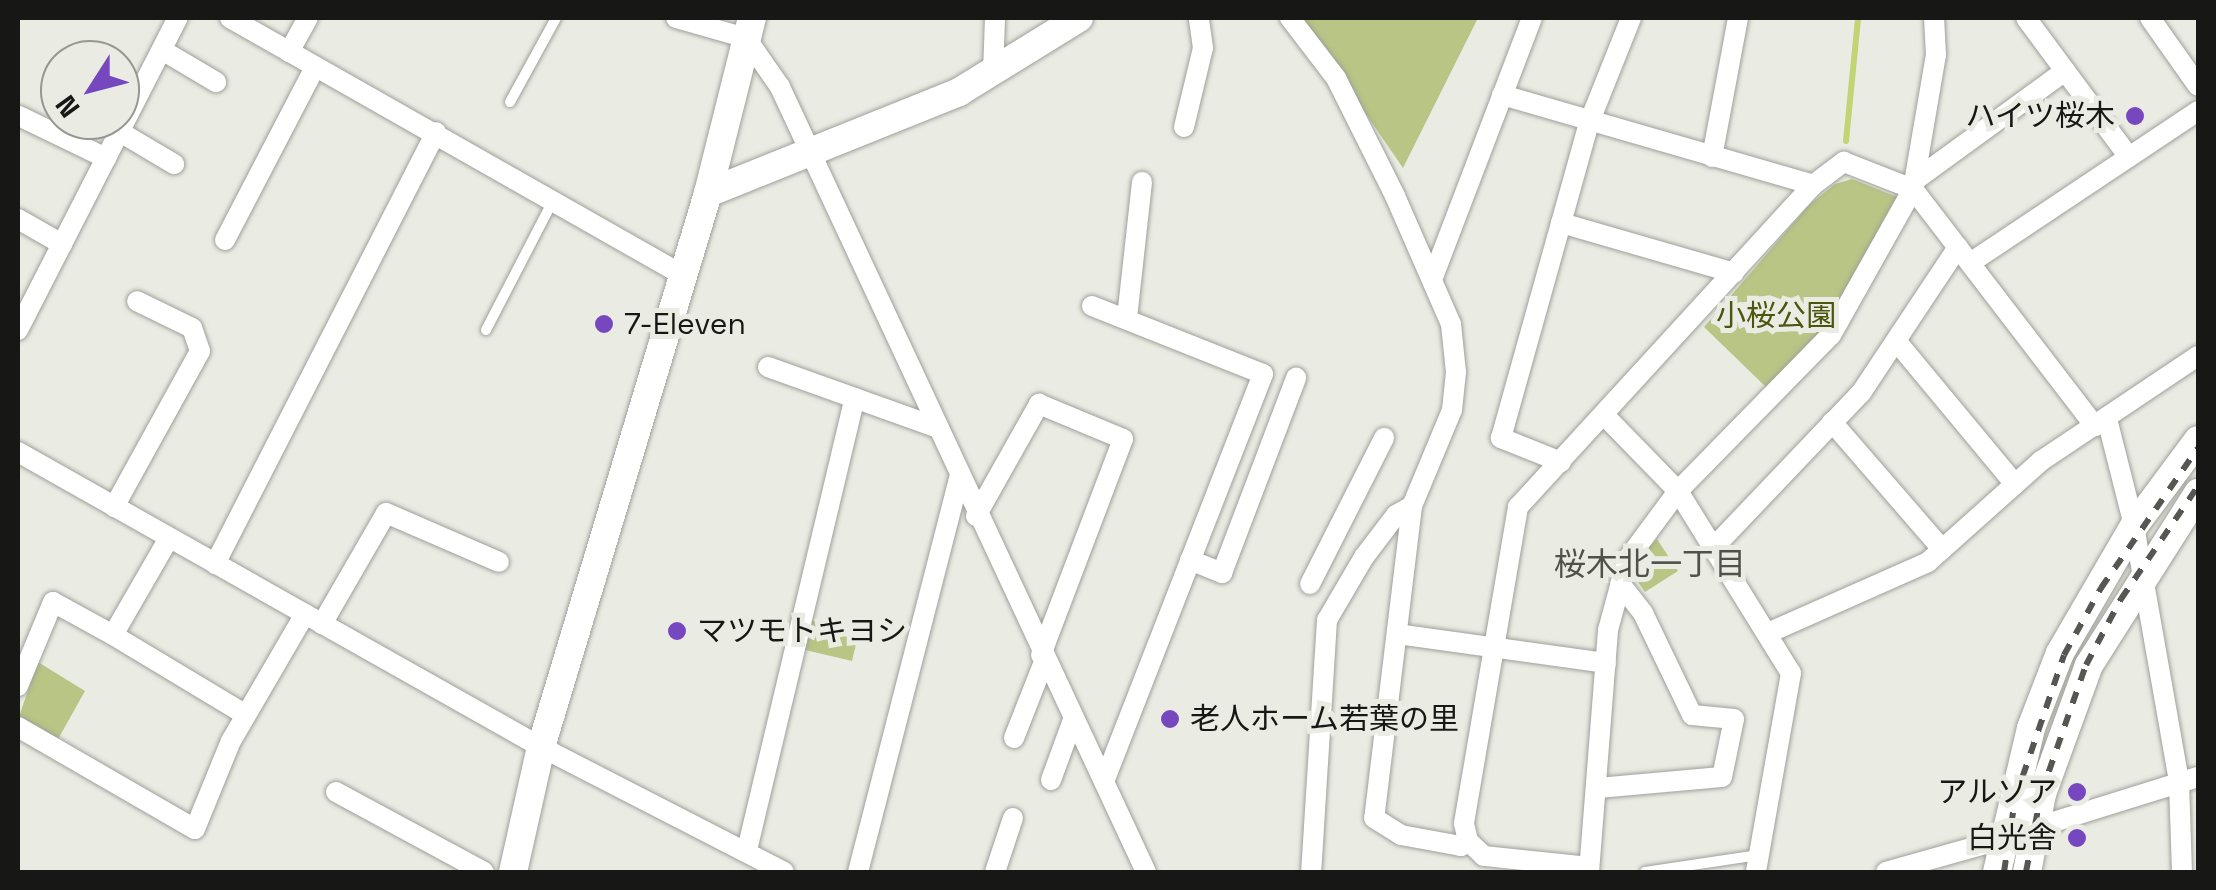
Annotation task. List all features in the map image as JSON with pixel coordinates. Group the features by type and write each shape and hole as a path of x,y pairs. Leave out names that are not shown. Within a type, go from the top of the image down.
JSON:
{"street":[{"path":"140,93 178,18"},
{"path":"230,18 681,274"},
{"path":"288,52 308,18"},
{"path":"676,18 749,28"},
{"path":"993,73 995,18"},
{"path":"708,193 816,154 993,73 1080,18"},
{"path":"1184,128 1203,48 1199,18"},
{"path":"1290,18 1336,78 1433,277 1450,324 1456,372 1452,410 1412,506 1374,818 1401,834 1461,846 1468,841"},
{"path":"1433,277 1532,18"},
{"path":"1561,462 1501,438 1589,123 1631,18"},
{"path":"1712,157 1738,18"},
{"path":"1934,18 1936,55 1913,185 1831,335 1678,491 1627,560 1606,664 1589,870 1484,856 1468,841 1464,823 1518,507 1606,416 1813,185 1844,162 1913,185 1964,255 2101,423 2134,526 2139,578 2189,779 2182,872"},
{"path":"2026,18 2129,157"},
{"path":"2150,18 2198,86"},
{"path":"749,28 816,154 976,516 1104,781 1142,869"},
{"path":"514,872 541,747 708,193 749,28"},
{"path":"162,50 216,82"},
{"path":"224,240 315,67"},
{"path":"1913,185 2065,70"},
{"path":"1502,95 1813,185"},
{"path":"1716,546 1832,422 1964,255 2129,157 2198,111"},
{"path":"19,116 106,158"},
{"path":"216,564 436,132"},
{"path":"18,330 116,140"},
{"path":"134,140 174,164"},
{"path":"1128,318 1142,182"},
{"path":"18,219 62,244"},
{"path":"1561,223 1734,273"},
{"path":"114,507 200,351 192,328 137,301"},
{"path":"1092,306 1263,374 1104,781"},
{"path":"1897,342 2015,484"},
{"path":"1768,633 1928,562 2015,484 2198,356"},
{"path":"768,367 938,428"},
{"path":"1190,560 1222,573 1296,378"},
{"path":"746,850 855,398"},
{"path":"976,516 1038,404 1122,439 1014,738"},
{"path":"1606,416 1678,491 1716,546 1791,673 1758,864"},
{"path":"1832,422 1942,550"},
{"path":"1310,584 1384,438"},
{"path":"1998,872 2031,728 2060,653 2134,526 2198,440"},
{"path":"18,452 541,747 784,872"},
{"path":"858,872 960,474"},
{"path":"2027,872 2034,828 2061,731 2089,665 2139,578 2198,492"},
{"path":"1312,872 1327,620 1364,557 1396,515 1412,506"},
{"path":"18,728 195,829 246,715 386,513 499,562"},
{"path":"113,635 168,538"},
{"path":"1598,788 1722,777 1734,719 1692,715 1643,612 1620,584"},
{"path":"18,686 54,602 246,715"},
{"path":"1397,634 1606,664"},
{"path":"1050,780 1073,720"},
{"path":"2034,828 2189,779"},
{"path":"336,792 484,872"},
{"path":"995,872 1013,818"},
{"path":"1886,872 2003,839"}],"lane":[{"path":"510,102 556,18"},
{"path":"486,330 554,200"},
{"path":"1645,872 1758,864"}],"green space":[{"path":"1300,18 1478,18 1403,168"},
{"name":"小桜公園","path":"1852,179 1897,197 1830,324 1768,389 1704,327 1809,205 1835,184"},
{"path":"1657,539 1678,571 1645,592 1638,582 1638,558"},
{"path":"812,620 859,632 852,661 805,650"},
{"path":"38,662 85,691 57,741 18,719"}],"waterway":[{"path":"1846,141 1858,18"}],"railway":[{"path":"2004,872 2015,799 2064,655 2101,588 2198,448"},
{"path":"2026,872 2041,794 2086,665 2121,599 2198,486"}],"place":[{"name":"ハイツ桜木","path":"2135,116"},
{"name":"7-Eleven","path":"604,324"},
{"name":"マツモトキヨシ","path":"677,631"},
{"name":"老人ホーム若葉の里","path":"1170,719"},
{"name":"アルソア","path":"2077,792"},
{"name":"白光舎","path":"2077,838"}],"district":[{"name":"桜木北一丁目","path":"1650,564"}]}
